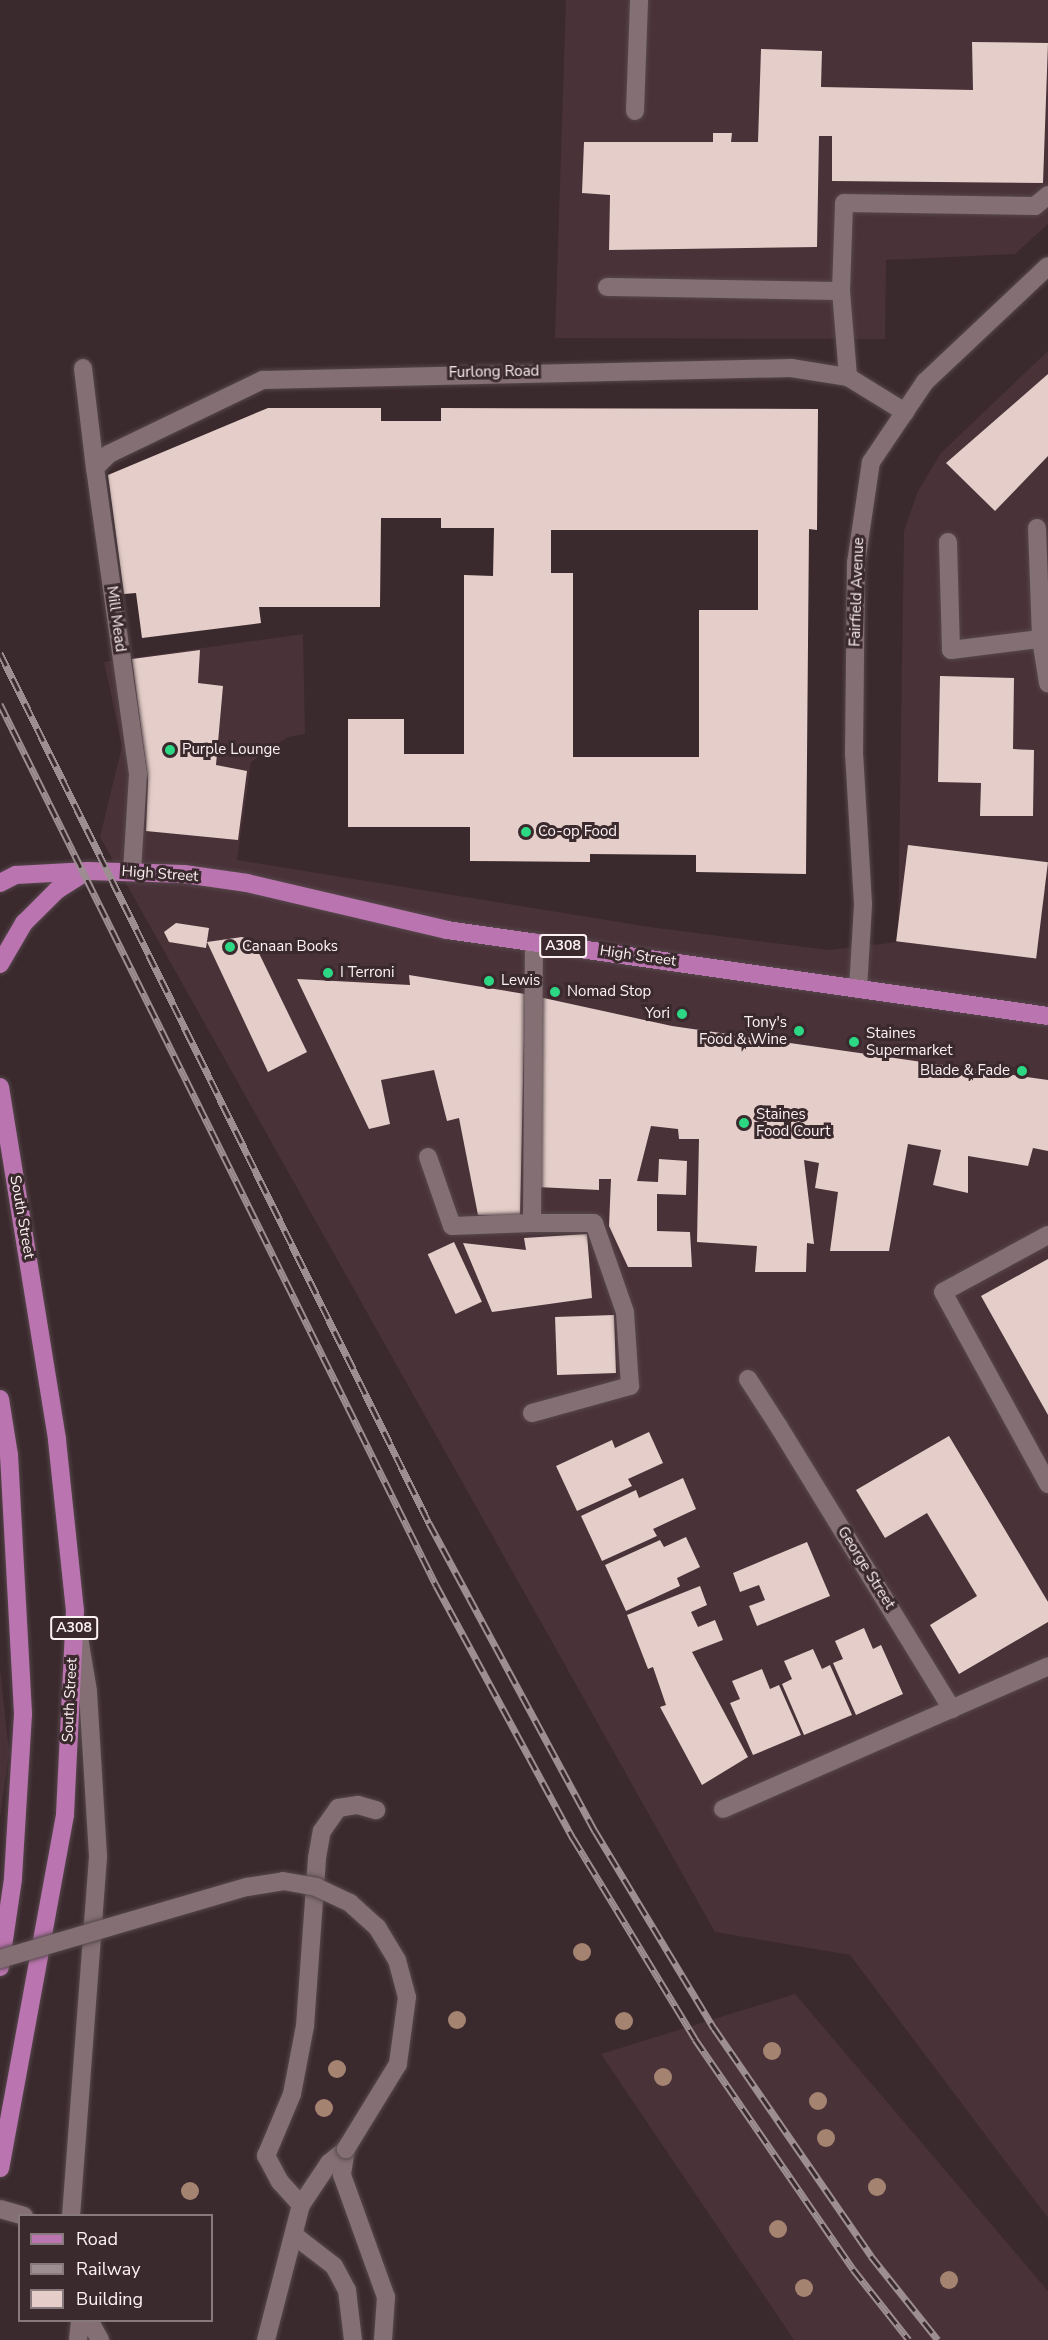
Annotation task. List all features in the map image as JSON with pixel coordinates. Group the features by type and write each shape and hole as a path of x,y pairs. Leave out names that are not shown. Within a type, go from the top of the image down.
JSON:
{"main road":[{"name":"High Street","path":"0,883 16,875 88,871 132,872 247,883 447,930 1048,1016"},
{"path":"0,964 7,945 57,890 88,871"},
{"name":"South Street","path":"0,1087 57,1440 75,1610 65,1815 0,2168"},
{"path":"0,1399 9,1455 23,1714 13,1879 0,1967"}],"street":[{"path":"635,111 639,0"},
{"path":"848,377 841,291 844,203 1035,206 1048,195"},
{"name":"Fairfield Avenue","path":"858,989 862,904 854,754 856,563 871,462 925,382 1048,266"},
{"path":"607,287 841,291"},
{"name":"Mill Mead","path":"82,368 138,774 132,872"},
{"name":"Furlong Road","path":"95,468 109,454 263,380 791,368 848,377 905,412"},
{"path":"1037,528 1048,683"},
{"path":"948,542 951,650 1045,638"},
{"path":"532,1223 534,942"},
{"path":"428,1157 452,1226 594,1223 625,1312 630,1386 532,1413"},
{"path":"1048,1235 943,1292 1048,1484"},
{"name":"George Street","path":"748,1379 952,1709"},
{"path":"71,2214 98,1856 88,1691 75,1610"},
{"path":"723,1809 1048,1666"},
{"path":"301,2205 280,2182 266,2156 292,2094 305,2026 316,1858 322,1831 338,1808 358,1805 376,1810"},
{"path":"0,1959 247,1887 283,1881 316,1887 350,1903 377,1927 397,1960 407,1997 398,2064 346,2149 329,2163 301,2205 266,2340"},
{"path":"346,2149 342,2175 386,2297 383,2340"},
{"path":"0,2209 18,2214"},
{"path":"294,2236 334,2266 347,2290 353,2340"},
{"path":"78,2340 80,2322"},
{"path":"90,2322 100,2340"}],"shaded area":[{"path":"566,0 1048,0 1048,224 1015,254 886,260 885,339 555,338"},
{"path":"1048,351 1048,2218 850,1955 715,1932 100,837 122,746 104,662 303,634 305,734 288,737 251,762 237,860 650,927 829,950 898,942 904,531 918,491 941,453"},
{"path":"0,1669 9,1752 0,1817"},
{"path":"795,1994 1048,2291 1048,2340 794,2340 601,2054"}],"building":[{"path":"972,42 1048,43 1043,183 832,181 832,136 819,136 817,247 609,250 610,195 582,193 584,142 713,142 713,133 732,133 731,142 758,142 761,49 822,51 821,87 973,90"},
{"path":"1048,374 1048,456 995,511 946,463"},
{"path":"268,408 381,408 381,421 441,421 441,408 818,409 817,530 809,529 806,874 696,872 696,855 590,854 590,862 470,861 470,827 348,827 348,719 404,719 404,754 464,754 464,575 493,576 494,528 441,528 441,518 381,518 380,607 259,607 261,623 142,638 136,593 124,594 108,475","holes":["551,530 758,530 758,610 699,610 699,757 573,757 573,573 551,573"]},
{"name":"Purple Lounge","path":"200,650 198,683 223,686 216,765 247,771 238,840 146,831 148,780 132,659"},
{"path":"940,676 1014,678 1013,749 1034,750 1033,816 980,816 981,783 938,782"},
{"path":"908,845 1048,862 1036,958 896,941"},
{"path":"176,923 209,928 206,948 169,942 164,932"},
{"path":"242,937 253,941 307,1052 268,1072 207,942"},
{"path":"409,975 525,994 520,1218 478,1215 459,1118 447,1121 434,1070 381,1080 390,1124 369,1129 297,979 410,985"},
{"path":"539,997 672,1026 1048,1080 1048,1151 1033,1148 1028,1166 968,1156 968,1193 933,1185 941,1150 908,1144 889,1251 830,1251 838,1192 815,1188 819,1163 804,1160 814,1244 807,1243 806,1272 755,1272 757,1246 697,1242 699,1139 679,1139 678,1129 651,1126 637,1181 658,1182 659,1159 687,1161 686,1195 657,1194 657,1231 690,1232 692,1267 628,1267 609,1226 611,1179 599,1179 599,1190 537,1187"},
{"path":"587,1234 592,1298 492,1312 463,1243 526,1250 524,1238"},
{"path":"454,1242 482,1302 456,1314 428,1254"},
{"path":"1048,1259 1048,1415 981,1296"},
{"path":"614,1315 616,1373 557,1375 555,1317"},
{"path":"649,1432 663,1463 628,1479 632,1486 577,1511 556,1466 612,1440 615,1448"},
{"path":"949,1436 1048,1602 1048,1622 959,1674 930,1625 977,1596 927,1513 885,1538 856,1490"},
{"path":"683,1478 696,1509 653,1529 657,1536 602,1561 581,1516 636,1490 639,1498"},
{"path":"686,1537 700,1567 677,1578 680,1586 626,1611 605,1565 660,1540 664,1547"},
{"path":"807,1542 830,1596 757,1626 749,1606 765,1600 759,1585 740,1592 733,1573"},
{"path":"700,1586 707,1605 691,1612 698,1627 715,1620 723,1640 692,1652 748,1757 702,1785 660,1707 666,1705 653,1667 648,1669 627,1615"},
{"path":"864,1628 873,1649 881,1645 903,1694 856,1715 833,1663 843,1659 835,1641"},
{"path":"813,1649 822,1669 830,1665 852,1715 804,1735 782,1684 792,1679 784,1661"},
{"path":"762,1669 770,1689 779,1685 801,1735 753,1755 730,1703 740,1699 732,1681"}],"railway":[{"path":"0,653 429,1523 595,1831 714,2028 871,2256 938,2340"},
{"path":"0,704 436,1585 573,1838 695,2039 853,2269 909,2340"}],"place":[{"name":"Purple Lounge","path":"170,750"},
{"name":"Co-op Food","path":"526,832"},
{"name":"Canaan Books","path":"230,947"},
{"name":"I Terroni","path":"328,973"},
{"name":"Lewis","path":"489,981"},
{"name":"Nomad Stop","path":"555,992"},
{"name":"Yori","path":"682,1014"},
{"name":"Tony's Food & Wine","path":"799,1031"},
{"name":"Staines Supermarket","path":"854,1042"},
{"name":"Blade & Fade","path":"1022,1071"},
{"name":"Staines Food Court","path":"744,1123"}]}
